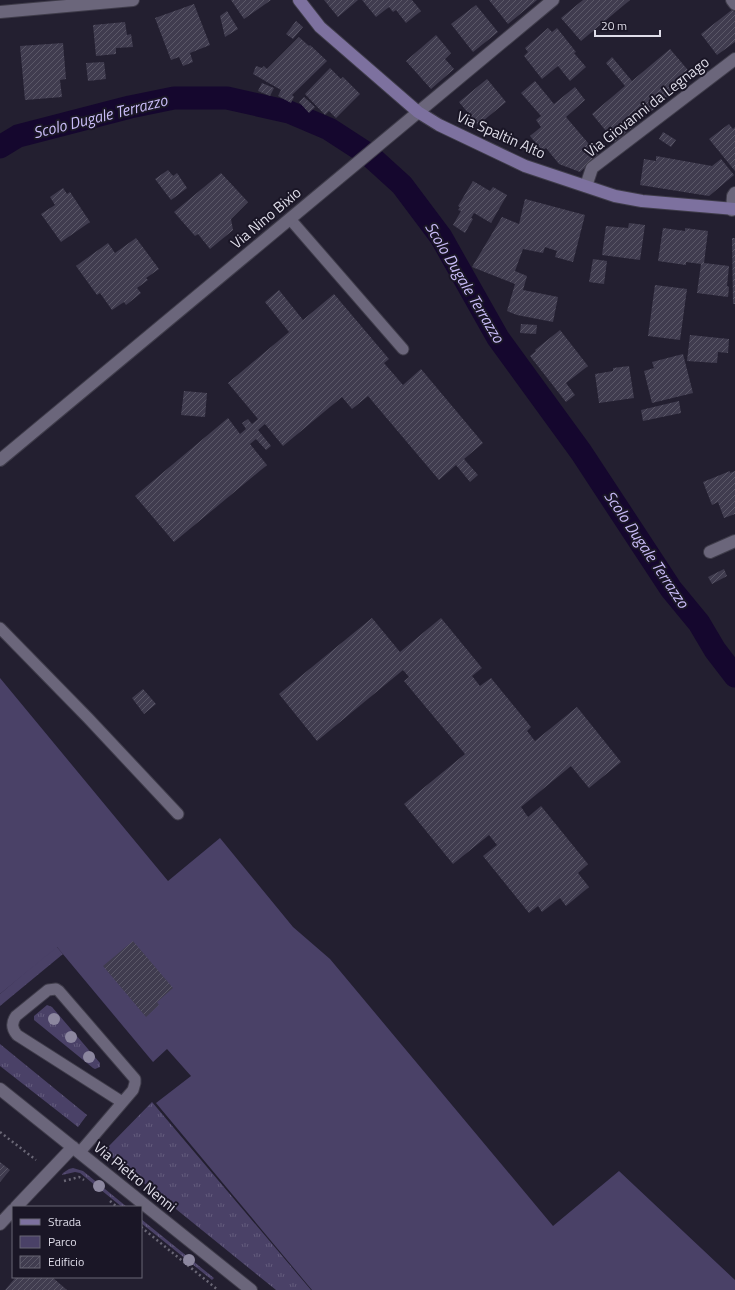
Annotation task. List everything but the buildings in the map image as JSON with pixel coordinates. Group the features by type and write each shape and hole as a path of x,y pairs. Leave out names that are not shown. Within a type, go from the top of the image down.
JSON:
{"street":[{"path":"0,12 133,0"},
{"name":"Via Spaltin Alto","path":"299,0 320,27 418,112 439,125 525,166 615,196 642,201 733,209"},
{"name":"Via Nino Bixio","path":"0,460 553,0"},
{"path":"732,0 735,4"},
{"name":"Via Giovanni da Legnago","path":"586,186 592,168 735,59"},
{"path":"733,209 733,196 735,193"},
{"path":"710,552 735,541"},
{"name":"Via Pietro Nenni","path":"0,1089 251,1290"},
{"path":"17,1206 76,1149"},
{"path":"0,1224 12,1211"}],"lane":[{"path":"290,219 403,349"},
{"path":"0,628 88,718 178,814"},
{"path":"76,1149 122,1102 133,1090 135,1079 59,991 52,989 45,992 13,1019 12,1027 16,1035 122,1102"}],"path":[{"path":"0,1132 36,1160"},
{"path":"59,1178 63,1181 68,1181 73,1178 79,1178 88,1184"},
{"path":"106,1198 116,1206"},
{"path":"142,1228 218,1290"}],"green space":[{"path":"0,678 168,881 220,838 293,927 330,959 553,1226 619,1171 735,1280 735,1290 312,1290 156,1103 191,1076 167,1049 153,1062 57,947 0,994"},
{"path":"56,946 63,954 0,1006 0,994"},
{"path":"47,1005 52,1007 100,1063 100,1067 95,1069 93,1068 34,1020 34,1016"},
{"path":"0,1044 87,1115 78,1127 0,1066"},
{"path":"152,1102 311,1290 276,1290 108,1154 108,1147"},
{"path":"73,1168 83,1171 126,1206 121,1206 80,1173 75,1172 62,1175 69,1169"},
{"path":"142,1220 214,1278 212,1280 142,1224"}],"waterway":[{"name":"Scolo Dugale Terrazzo","path":"0,147 18,136 130,107 174,98 227,98 289,112 329,129 369,155 402,185 441,237 498,338 581,452 671,589 699,623 715,650 735,676"}]}
